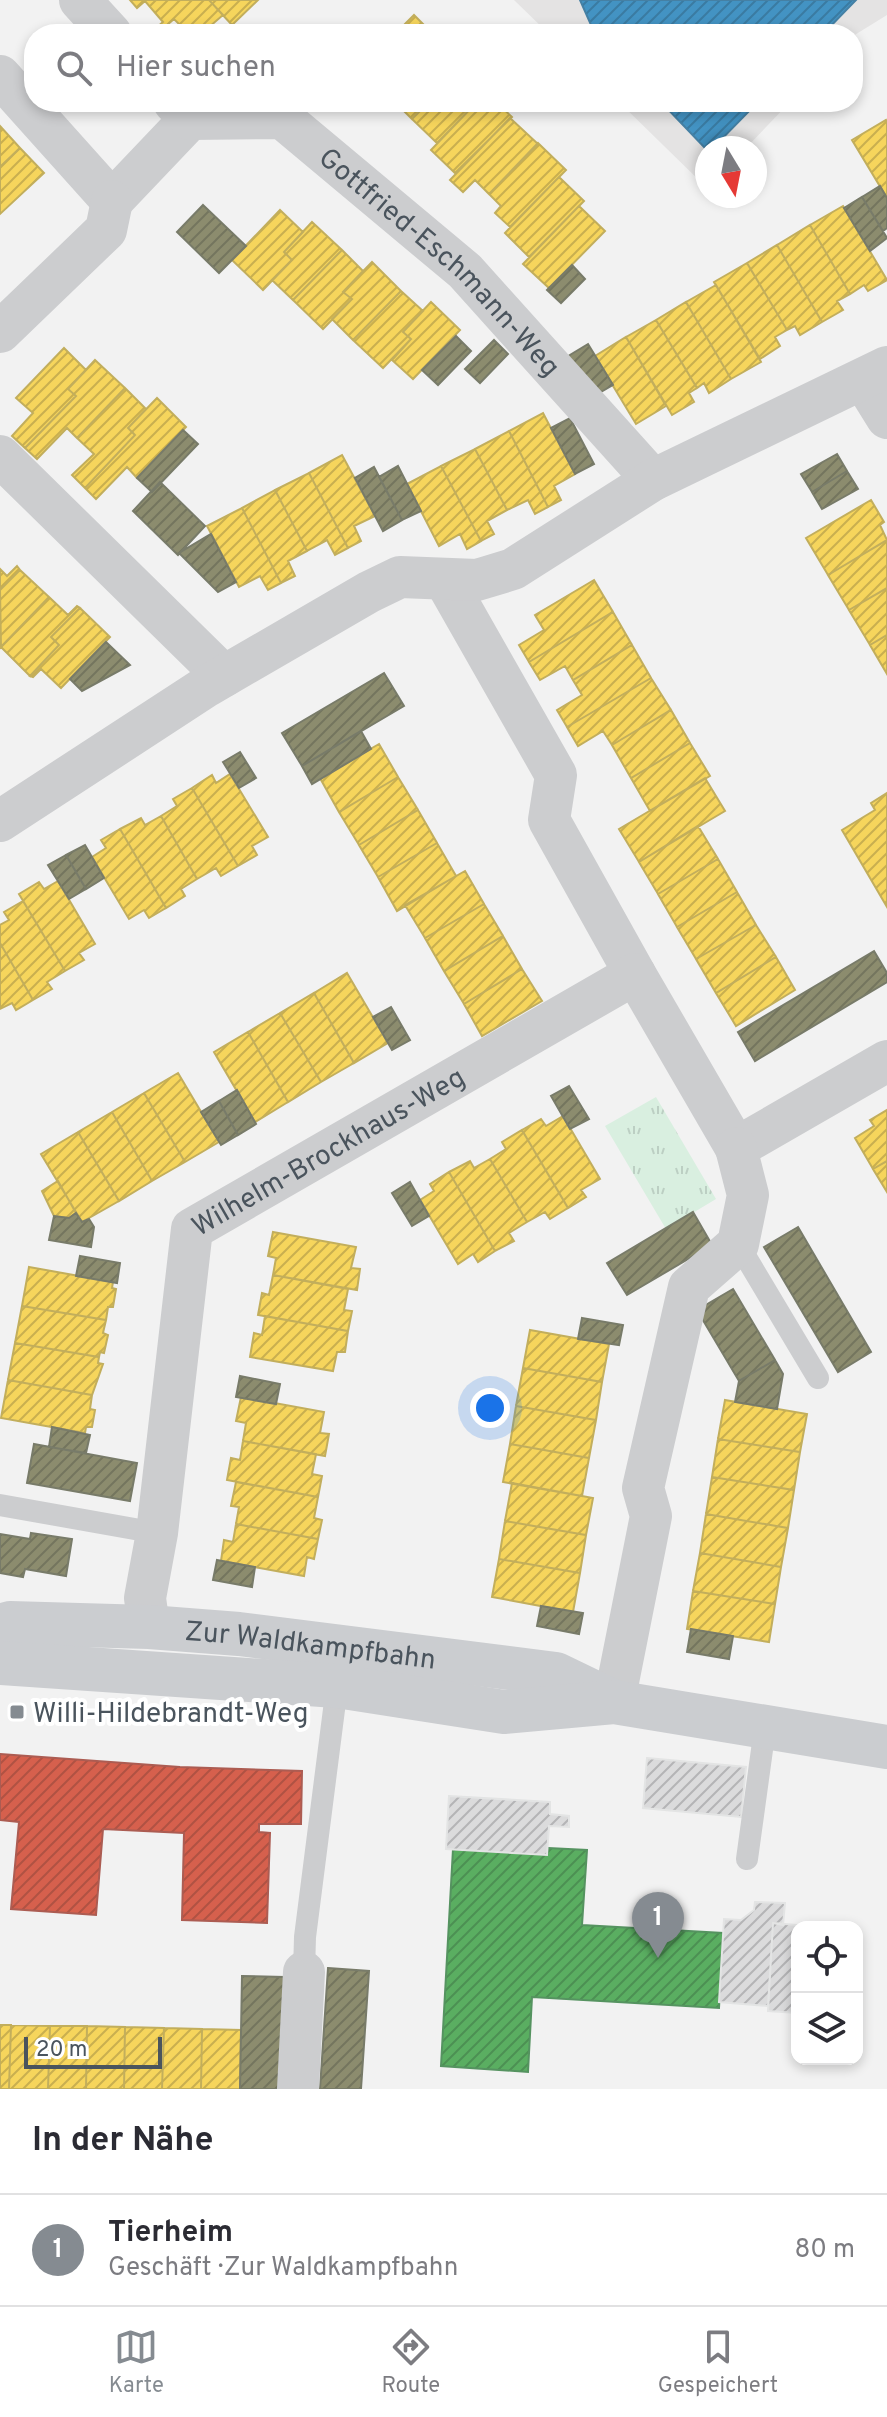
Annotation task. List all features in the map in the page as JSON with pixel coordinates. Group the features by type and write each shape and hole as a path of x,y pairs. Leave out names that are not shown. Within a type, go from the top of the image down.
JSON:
{"main road":[{"name":"Zur Waldkampfbahn","path":"0,1626 10,1623 149,1627 239,1634 556,1674 614,1702"},
{"name":"Zur Waldkampfbahn","path":"0,1663 337,1686 504,1712 614,1702 887,1747"}],"street":[{"path":"80,0 102,24"},
{"path":"0,76 24,103"},
{"path":"32,112 112,201"},
{"path":"0,332 106,230 112,201 181,112"},
{"name":"Gottfried-Eschmann-Weg","path":"196,112 282,118 465,271 653,480"},
{"path":"0,821 224,676 400,577 477,580 513,569 653,480 876,374 887,418"},
{"path":"0,456 224,676"},
{"path":"445,580 556,775 549,820 736,1148 748,1195 738,1244 689,1287 643,1488 651,1516 614,1702"},
{"name":"Wilhelm-Brockhaus-Weg","path":"149,1627 145,1598 157,1533 192,1229 635,974"},
{"path":"736,1148 887,1061"},
{"path":"298,2089 304,1972"}],"lane":[{"path":"738,1244 818,1378"},
{"path":"0,1505 157,1533"},
{"path":"304,1972 305,1937 337,1686"},
{"path":"747,1859 765,1728"}],"shaded area":[{"path":"514,0 887,0 887,15 863,30 863,24 539,24"},
{"path":"629,112 780,112 757,136 695,136 695,176"}],"green space":[{"path":"656,1097 716,1199 666,1229 605,1126"}],"building: Wohnen":[{"path":"130,0 209,0 223,15 213,24 179,24 174,19 168,24 161,24 163,22 145,1 137,8"},
{"path":"209,0 258,0 233,24"},
{"path":"414,15 423,24 405,24"},
{"path":"405,112 419,112 412,119"},
{"path":"419,112 467,112 437,143 412,119"},
{"path":"467,112 507,112 512,117 455,173 431,150"},
{"path":"510,118 538,144 489,194 475,180 463,192 450,180"},
{"path":"887,122 887,198 852,140"},
{"path":"0,126 20,148 0,167"},
{"path":"538,143 566,170 510,227 495,213 501,206 489,194"},
{"path":"20,148 44,173 0,214 0,167"},
{"path":"559,177 584,201 529,257 505,233"},
{"path":"579,206 605,231 549,288 523,264"},
{"path":"843,206 887,280 868,291 864,285 850,294 810,225"},
{"path":"280,210 303,232 284,252 292,260 263,290 232,260"},
{"path":"312,222 342,250 293,300 272,280 292,260 284,252"},
{"path":"810,225 850,294 837,301 843,310 822,322 777,245"},
{"path":"777,245 822,322 800,335 795,326 787,330 747,263"},
{"path":"342,250 363,271 343,292 352,299 323,329 293,300"},
{"path":"372,262 401,291 353,340 332,319 352,299 343,292"},
{"path":"747,263 787,330 775,337 780,346 760,359 714,282"},
{"path":"716,285 761,362 731,379 686,302"},
{"path":"401,291 423,311 403,332 411,339 383,368 353,340"},
{"path":"431,302 460,330 413,379 392,360 411,339 403,332"},
{"path":"686,302 731,379 709,393 704,383 697,388 656,320"},
{"path":"656,320 697,388 689,393 694,402 672,415 626,337"},
{"path":"626,337 666,406 636,424 595,356"},
{"path":"64,348 86,370 68,389 76,396 25,448 12,436 33,413 16,398"},
{"path":"95,360 125,388 77,438 67,428 37,459 25,448 76,396 68,389"},
{"path":"125,388 146,409 128,428 135,435 85,488 72,475 94,454 77,438"},
{"path":"157,398 186,427 137,478 127,467 96,499 85,488 135,435 128,428"},
{"path":"543,413 575,474 554,486 561,500 548,507 509,431"},
{"path":"509,431 548,507 535,514 528,500 507,510 475,449"},
{"path":"475,449 507,510 487,521 494,534 481,541 441,466"},
{"path":"342,455 375,516 354,526 361,541 348,548 309,473"},
{"path":"441,466 481,541 467,549 460,534 439,546 407,484"},
{"path":"309,473 348,548 335,555 327,540 307,551 275,490"},
{"path":"275,490 307,551 288,561 295,576 281,583 242,508"},
{"path":"871,500 884,522 880,525 887,540 828,575 806,538"},
{"path":"242,508 281,583 268,590 260,576 239,587 207,526"},
{"path":"887,540 887,588 849,610 828,575"},
{"path":"17,566 20,570 0,590 0,569 7,576"},
{"path":"20,570 49,597 1,647 0,590"},
{"path":"594,580 613,612 529,662 519,645 544,630 535,615"},
{"path":"887,588 887,635 870,645 849,610"},
{"path":"49,597 68,615 77,606 80,608 51,637 59,645 30,676 1,647"},
{"path":"80,608 110,637 61,688 41,669 33,677 30,676 59,645 51,637"},
{"path":"613,612 632,645 573,680 565,666 540,680 529,662"},
{"path":"887,635 887,674 870,645"},
{"path":"632,645 651,678 567,727 557,710 582,695 573,680"},
{"path":"651,678 671,710 612,745 603,731 578,746 567,727"},
{"path":"671,710 690,743 631,778 612,745"},
{"path":"690,743 710,776 650,811 631,778"},
{"path":"379,744 398,777 339,812 320,778"},
{"path":"230,774 268,837 252,846 257,855 238,866 192,788 212,775 216,783"},
{"path":"398,777 418,810 359,845 339,812"},
{"path":"705,778 725,811 639,862 619,829"},
{"path":"192,788 238,866 221,876 216,868 197,879 161,816 177,806 173,799"},
{"path":"887,793 887,907 842,830 875,810 871,803"},
{"path":"418,810 437,843 378,877 359,845"},
{"path":"161,816 197,879 181,889 185,896 166,908 120,829 141,818 145,825"},
{"path":"698,826 718,859 658,894 639,862"},
{"path":"120,829 166,908 149,918 144,910 129,919 92,857 106,848 101,840"},
{"path":"437,843 456,876 397,911 378,877"},
{"path":"718,859 737,892 677,927 658,894"},
{"path":"465,871 484,904 425,938 405,905"},
{"path":"58,881 95,944 79,953 84,960 65,971 19,894 39,882 44,889"},
{"path":"737,892 756,925 696,959 677,927"},
{"path":"23,901 65,971 47,982 52,989 33,1000 0,943 0,925 9,920 4,912"},
{"path":"484,904 503,936 444,971 425,938"},
{"path":"756,925 776,957 716,993 696,959"},
{"path":"503,936 522,969 464,1004 444,971"},
{"path":"0,943 33,1000 16,1010 12,1003 0,1009"},
{"path":"776,957 795,990 736,1026 716,993"},
{"path":"522,969 542,1001 482,1036 464,1004"},
{"path":"347,973 388,1043 354,1063 314,993"},
{"path":"314,993 354,1063 321,1082 280,1013"},
{"path":"280,1013 321,1082 288,1102 248,1032"},
{"path":"248,1032 288,1102 255,1122 214,1052"},
{"path":"178,1073 219,1142 185,1162 144,1093"},
{"path":"144,1093 185,1162 152,1181 112,1112"},
{"path":"887,1110 887,1161 873,1169 855,1138 874,1126 870,1120"},
{"path":"112,1112 152,1181 119,1201 78,1132"},
{"path":"563,1116 600,1179 581,1190 586,1197 568,1208 522,1130 541,1119 546,1126"},
{"path":"522,1130 568,1208 550,1219 545,1212 527,1222 490,1159 506,1149 502,1142"},
{"path":"78,1132 119,1201 82,1222 41,1154"},
{"path":"490,1159 527,1222 509,1233 514,1241 495,1251 449,1172 470,1161 474,1168"},
{"path":"887,1161 887,1192 873,1169"},
{"path":"449,1172 495,1251 478,1262 473,1254 458,1264 420,1200 434,1191 430,1184"},
{"path":"58,1181 76,1213 69,1218 54,1216 42,1191"},
{"path":"273,1232 356,1247 351,1268 360,1269 357,1290 273,1275 276,1258 268,1256"},
{"path":"29,1267 113,1282 112,1288 116,1289 113,1307 108,1307 106,1320 22,1306"},
{"path":"273,1275 348,1289 344,1310 352,1311 348,1331 258,1315 262,1293 269,1295"},
{"path":"22,1306 106,1320 103,1333 108,1335 104,1353 100,1352 99,1357 15,1343"},
{"path":"265,1316 348,1331 345,1352 337,1352 333,1371 250,1357 254,1333 262,1335"},
{"path":"530,1330 609,1344 602,1382 523,1368"},
{"path":"15,1343 99,1357 98,1363 103,1364 92,1395 8,1380"},
{"path":"523,1368 602,1382 596,1420 516,1406"},
{"path":"8,1380 92,1395 90,1409 95,1410 92,1427 86,1427 85,1433 1,1418"},
{"path":"241,1397 324,1412 320,1433 329,1434 325,1456 243,1441 246,1423 236,1421"},
{"path":"725,1400 807,1414 800,1452 718,1439"},
{"path":"516,1406 596,1420 589,1458 510,1444"},
{"path":"718,1439 800,1452 794,1490 712,1477"},
{"path":"243,1441 316,1454 312,1474 322,1476 318,1497 227,1480 231,1458 240,1460"},
{"path":"510,1444 589,1458 582,1496 503,1482"},
{"path":"712,1477 794,1490 788,1528 706,1514"},
{"path":"236,1482 318,1497 314,1518 322,1520 318,1539 236,1524 239,1507 231,1506"},
{"path":"512,1483 593,1498 586,1535 505,1521"},
{"path":"706,1514 788,1528 781,1567 700,1553"},
{"path":"505,1521 586,1535 580,1573 499,1559"},
{"path":"236,1524 318,1539 314,1559 307,1557 304,1576 221,1561 224,1540 233,1542"},
{"path":"700,1553 781,1567 775,1604 693,1591"},
{"path":"499,1559 580,1573 573,1612 492,1597"},
{"path":"693,1591 775,1604 769,1642 687,1629"},
{"path":"0,2025 11,2025 9,2089 0,2089"},
{"path":"11,2025 50,2026 48,2089 9,2089"},
{"path":"50,2026 87,2026 86,2089 48,2089"},
{"path":"87,2026 125,2027 124,2089 86,2089"},
{"path":"125,2027 164,2028 162,2089 124,2089"},
{"path":"164,2028 202,2029 201,2089 162,2089"},
{"path":"202,2029 241,2030 240,2089 201,2089"}],"building: Handel":[{"path":"0,1754 180,1767 302,1771 301,1824 259,1824 259,1832 270,1833 267,1923 182,1920 184,1833 103,1829 96,1915 11,1909 19,1822 0,1820"}],"building: Schulen":[{"path":"580,0 856,0 833,24 591,24"},
{"path":"671,112 748,112 725,136 695,137"}],"building: Öffentlich":[{"path":"548,1848 587,1850 582,1925 723,1933 719,2008 532,1997 528,2072 441,2066 453,1849 547,1855"}],"building: Industrie":[{"path":"880,186 887,198 887,228 883,231 862,197"},
{"path":"862,197 887,238 870,251 844,208"},
{"path":"203,205 246,246 219,273 177,232"},
{"path":"572,265 585,279 561,303 547,290"},
{"path":"456,336 471,351 438,385 422,370"},
{"path":"494,340 508,354 480,383 465,369"},
{"path":"588,344 613,385 594,396 565,358"},
{"path":"570,418 594,464 575,474 551,428"},
{"path":"183,430 198,444 152,492 137,478"},
{"path":"837,454 847,471 812,492 801,474"},
{"path":"398,466 421,511 402,520 379,477"},
{"path":"374,467 402,520 383,531 355,478"},
{"path":"847,471 858,489 822,509 812,492"},
{"path":"160,482 205,526 178,555 133,511"},
{"path":"211,534 236,582 218,592 179,553"},
{"path":"106,642 130,665 82,691 70,679"},
{"path":"384,673 404,706 302,766 282,733"},
{"path":"361,731 371,749 312,784 302,766"},
{"path":"240,752 256,778 239,788 223,762"},
{"path":"85,845 104,878 86,889 66,855"},
{"path":"66,855 86,889 69,899 48,865"},
{"path":"874,951 887,973 887,982 755,1061 738,1032"},
{"path":"391,1007 410,1040 392,1050 373,1017"},
{"path":"569,1086 589,1119 570,1129 551,1096"},
{"path":"237,1090 256,1124 238,1135 219,1101"},
{"path":"219,1101 238,1135 221,1145 201,1112"},
{"path":"410,1182 429,1216 412,1226 392,1193"},
{"path":"693,1212 712,1245 627,1295 607,1263"},
{"path":"76,1213 82,1222 89,1219 94,1227 91,1247 49,1240 54,1216 69,1218"},
{"path":"798,1227 871,1352 838,1372 764,1247"},
{"path":"80,1256 120,1263 117,1283 76,1276"},
{"path":"733,1289 775,1360 739,1381 697,1310"},
{"path":"582,1318 623,1325 619,1345 578,1339"},
{"path":"775,1360 783,1374 777,1409 735,1402 739,1381"},
{"path":"240,1376 280,1384 276,1404 236,1397"},
{"path":"52,1427 90,1435 86,1453 49,1447"},
{"path":"34,1444 137,1463 130,1501 27,1483"},
{"path":"31,1533 72,1539 66,1576 25,1569 23,1577 0,1573 0,1534 30,1539"},
{"path":"217,1560 255,1567 252,1587 213,1580"},
{"path":"541,1606 583,1613 579,1634 537,1626"},
{"path":"691,1629 733,1636 729,1659 687,1652"},
{"path":"328,1968 369,1971 361,2089 320,2089"},
{"path":"242,1976 284,1977 281,2089 240,2089"}],"building: Sonstige":[{"path":"647,1758 746,1767 741,1817 643,1808"},
{"path":"449,1796 550,1802 550,1814 569,1816 569,1827 549,1826 547,1855 446,1849"},
{"path":"755,1902 785,1903 783,1925 773,1923 768,2006 719,2002 724,1919 741,1920 754,1910"},
{"path":"773,1923 791,1924 791,2013 768,2011"}],"place":[{"name":"Willi-Hildebrandt-Weg","path":"17,1712"},
{"name":"Tierheim","path":"658,1958"}]}
